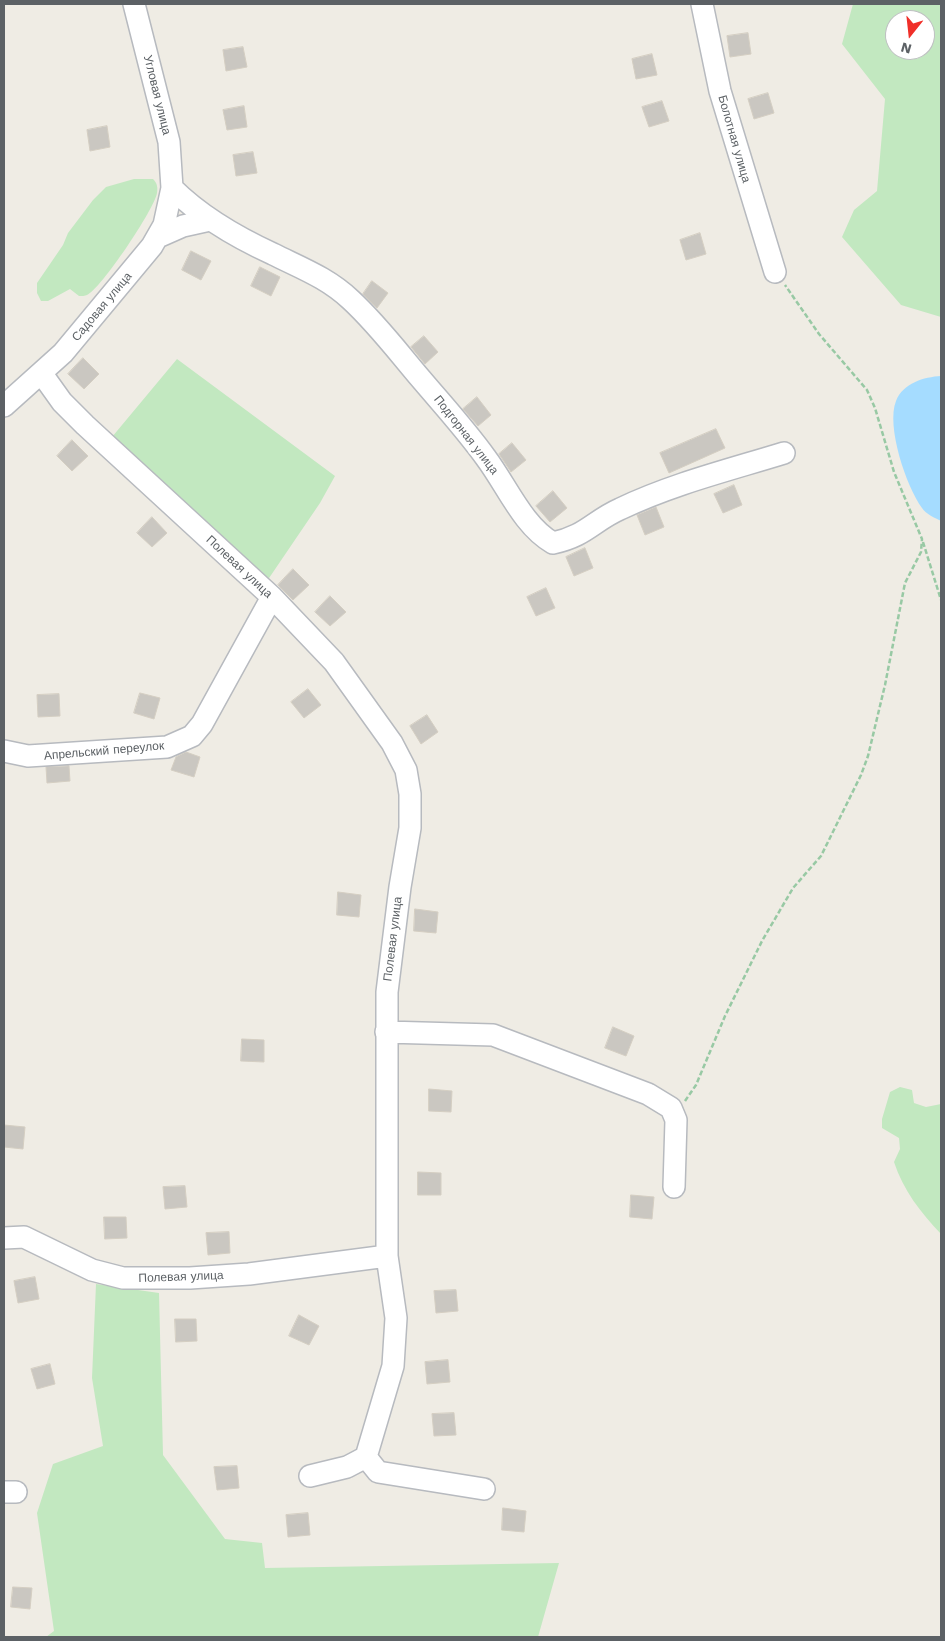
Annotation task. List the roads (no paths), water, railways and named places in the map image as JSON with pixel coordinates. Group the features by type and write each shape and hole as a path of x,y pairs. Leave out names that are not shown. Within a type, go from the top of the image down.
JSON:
{"street":[{"name":"Угловая улица","path":"134,4 169,142 172,188"},
{"name":"Болотная улица","path":"702,4 720,91 775,272"},
{"name":"Подгорная улица","path":"172,188 189,205 210,220 274,255 309,270 332,284 350,299 374,323 486,457 538,535 553,543 568,540 586,532 618,509 662,492 784,453"},
{"name":"Садовая улица","path":"4,406 63,354 158,238 167,214 172,188"},
{"path":"158,238 183,226 210,220"},
{"name":"Полевая улица","path":"4,1238 24,1237 92,1270 123,1278 190,1278 249,1274 387,1256 387,992 400,887 410,828 410,794 406,770 392,743 334,662 272,597 85,425 62,402 42,374"},
{"name":"Апрельский переулок","path":"4,751 28,756 136,750 167,747 192,736 202,724 272,597"},
{"path":"386,1032 493,1035 648,1094 671,1108 676,1120 678,1134 674,1187"},
{"path":"310,1476 347,1467 366,1457 394,1366 396,1318 387,1256"},
{"path":"366,1457 378,1472 484,1489"}],"water":[{"path":"941,376 941,521 924,510 910,486 899,456 894,412 899,395 909,385 928,378"}]}
